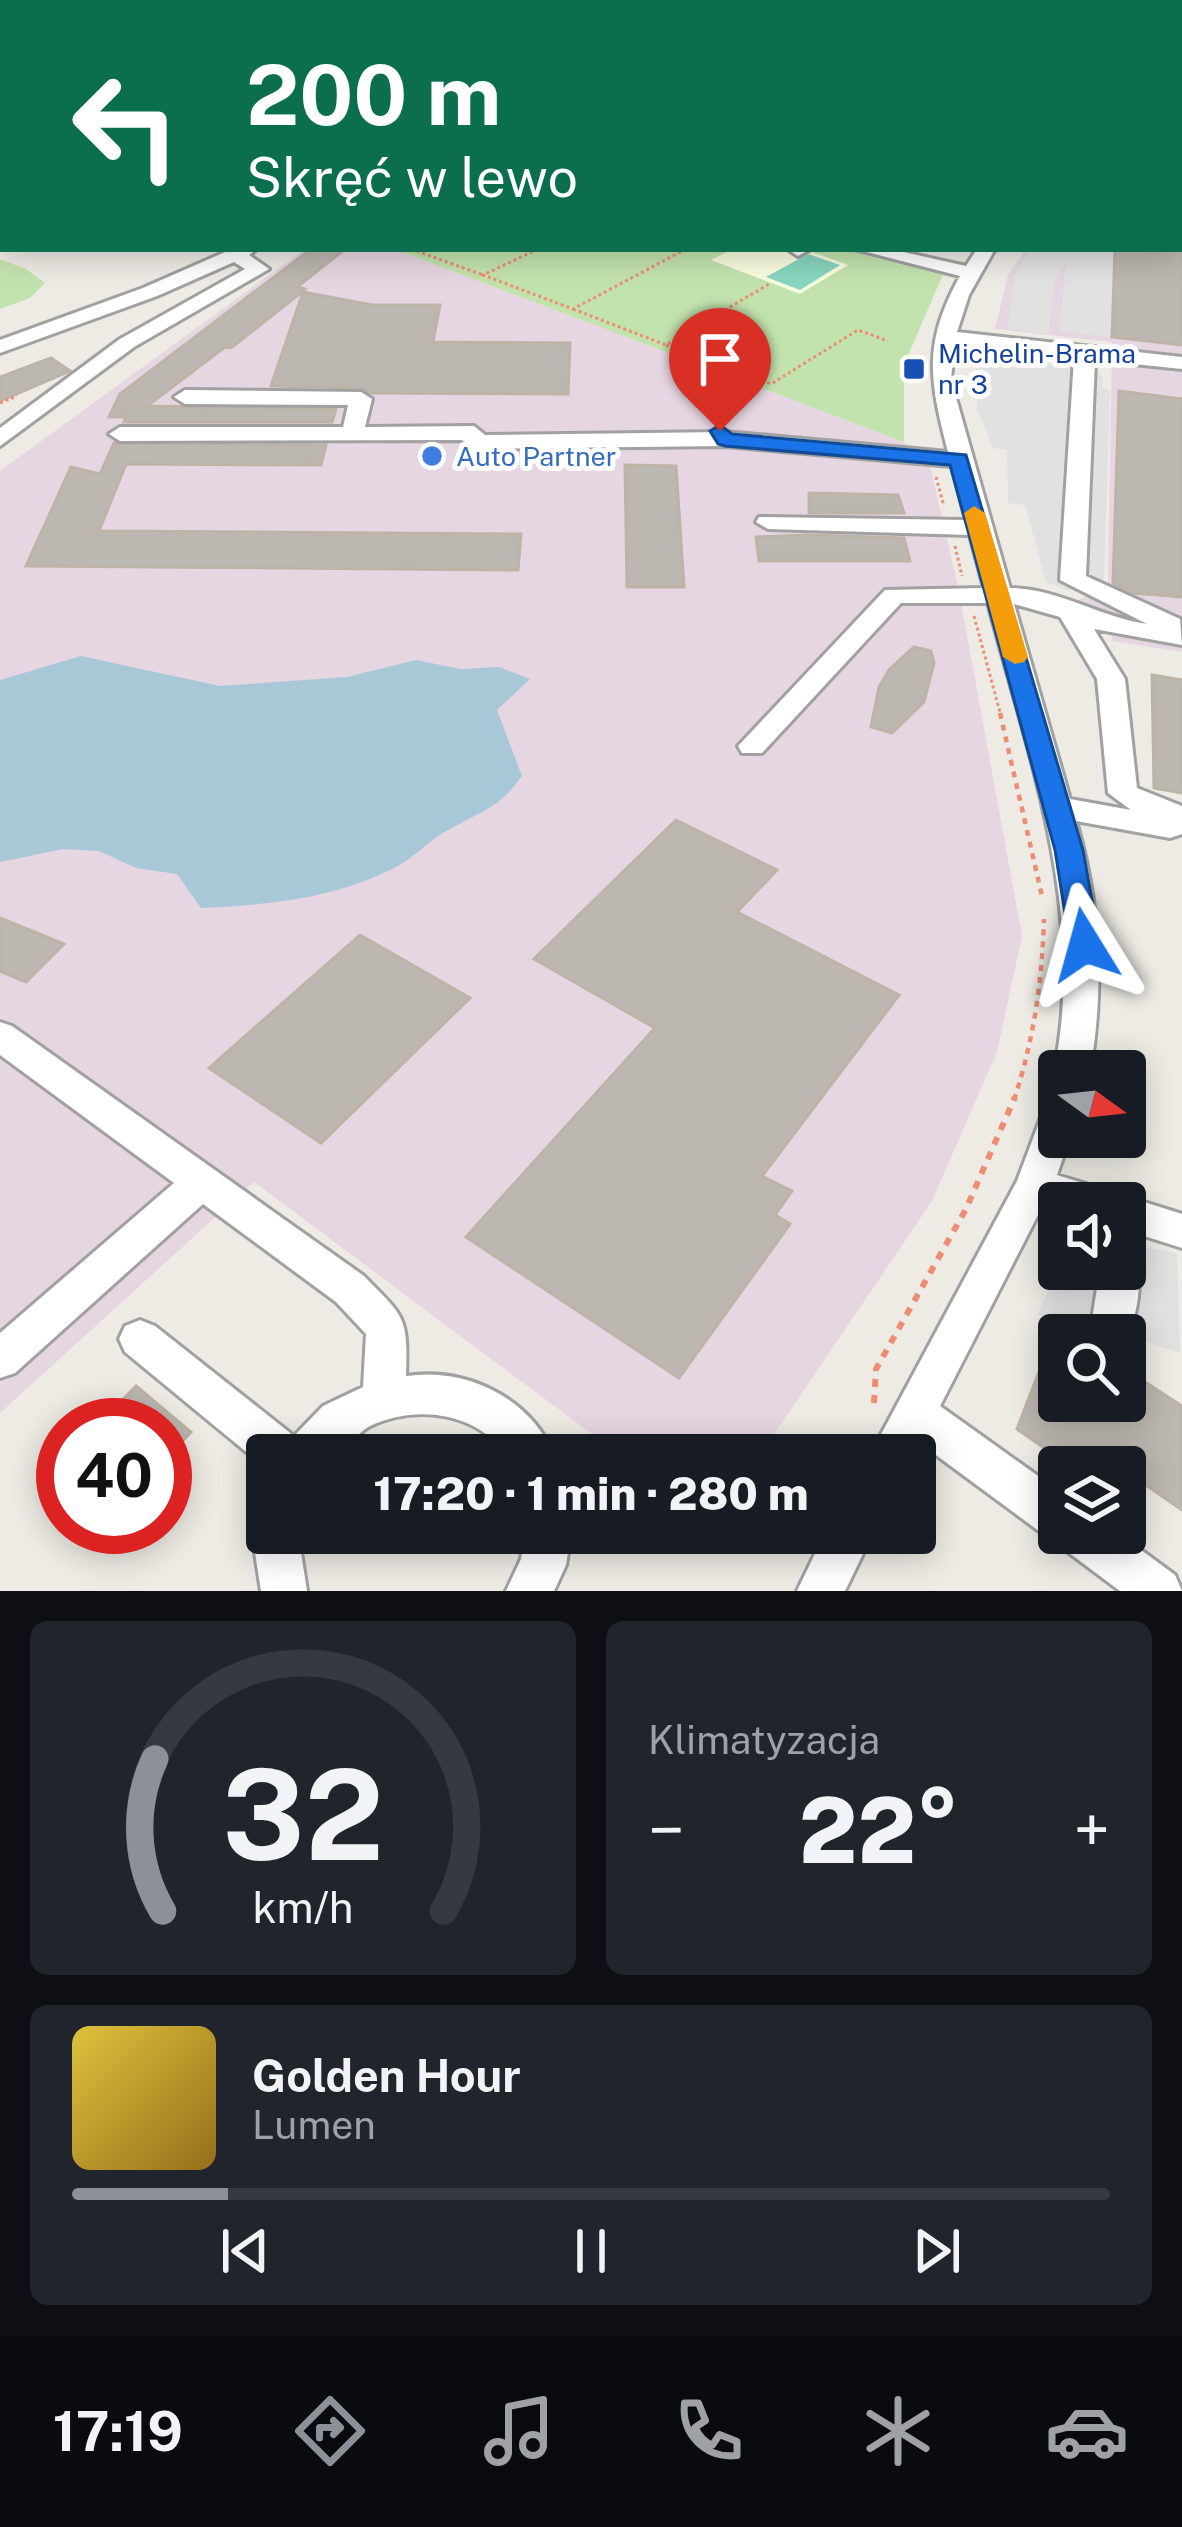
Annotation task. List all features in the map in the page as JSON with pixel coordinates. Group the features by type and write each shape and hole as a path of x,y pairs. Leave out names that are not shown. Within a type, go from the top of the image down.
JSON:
{"street":[{"path":"0,335 231,252"},
{"path":"0,346 232,252"},
{"path":"0,439 127,343 259,268 235,252"},
{"path":"892,252 977,261 942,337 946,463 965,530 998,593 1084,918 1086,973 1075,1050"},
{"path":"92,335 127,343"},
{"path":"942,337 1182,363"},
{"path":"1085,352 1073,580 1182,634"},
{"path":"184,397 361,399 352,434"},
{"path":"120,434 474,433 473,442 723,435 853,457 946,463"},
{"path":"768,522 965,530"},
{"path":"752,746 894,595 1029,596 1110,626 1182,634"},
{"path":"1070,611 1111,680 1123,793 1158,812 1182,816"},
{"path":"1058,807 1182,831"},
{"path":"0,1036 350,1289 387,1328 384,1398"},
{"path":"893,1434 894,1408 1035,1184 1044,1158"},
{"path":"0,1360 202,1182"},
{"path":"1146,1223 1182,1231"},
{"path":"140,1339 258,1434"},
{"path":"325,1434 335,1423 384,1398 424,1392 463,1398 498,1415 514,1434"},
{"path":"894,1408 1038,1504"},
{"path":"277,1554 284,1591"},
{"path":"529,1591 545,1554"},
{"path":"820,1591 839,1554"},
{"path":"1108,1554 1160,1591"}],"path":[{"path":"420,252 771,384 858,330 888,341"},
{"path":"483,275 532,252"},
{"path":"573,309 680,252"},
{"path":"667,345 770,284"},
{"path":"946,463 948,523"},
{"path":"964,585 965,530"},
{"path":"894,1408 877,1369 989,1164 1016,1101 1042,1005 1043,901 1024,804 972,609"}],"shaded area":[{"path":"301,252 402,252 904,442 930,466 958,586 1022,936 997,1052 932,1201 774,1434 592,1434 254,1182 0,1413 0,471"},
{"path":"726,252 819,252 849,265 801,294 710,260"},
{"path":"1024,252 1182,252 1182,652 1112,641 1112,620 1073,603 1108,586 1112,342 995,329 1008,275"},
{"path":"1030,252 1115,252 1111,337 1059,331 1066,263 1055,280 1049,334 1008,328 1014,275"},
{"path":"975,356 1093,370 1103,377 1102,388 1110,391 1104,579 1069,591 1046,582 1025,505 1008,503 1007,450 993,448 977,410"},
{"path":"1146,1248 1177,1253 1180,1353 1146,1342 1146,1314 1037,1315 1049,1290 1146,1290"}],"green space":[{"path":"402,252 726,252 711,260 800,294 848,265 812,252 861,252 944,272 904,365 904,442"},
{"path":"808,254 840,265 800,290 766,277"},
{"path":"0,259 45,283 30,298 0,309"}],"water":[{"path":"81,656 220,686 347,677 416,660 461,669 499,667 530,679 497,710 522,776 494,805 440,835 400,865 348,887 299,898 201,908 177,874 136,868 99,851 63,849 0,862 0,680"}],"building":[{"path":"307,252 341,252 297,287 305,289 302,292 147,406 336,409 332,422 124,422 126,417 109,417 120,394"},
{"path":"1115,252 1182,252 1182,345 1112,337"},
{"path":"303,292 372,305 440,305 433,342 570,343 568,394 370,393 361,388 271,386"},
{"path":"51,358 70,371 0,401 0,377"},
{"path":"1119,391 1182,399 1182,597 1133,593 1113,583"},
{"path":"114,443 326,445 321,465 126,464 99,531 521,534 518,570 26,566 71,467 100,474"},
{"path":"625,465 676,466 684,587 627,587"},
{"path":"809,493 898,495 904,513 809,513"},
{"path":"756,537 904,538 910,561 759,561"},
{"path":"914,647 931,651 934,663 924,702 892,733 871,727 879,687 889,670"},
{"path":"1152,675 1182,680 1182,793 1154,788"},
{"path":"676,820 777,870 737,912 899,995 762,1176 792,1191 775,1215 790,1224 679,1378 466,1237 655,1028 534,959"},
{"path":"0,918 64,944 26,982 0,971"},
{"path":"360,935 470,998 321,1143 209,1068"},
{"path":"1038,1374 1038,1422 1146,1422 1146,1383 1182,1406 1182,1510 1146,1485 1146,1446 1042,1446 1017,1429"},
{"path":"136,1386 150,1398 124,1398"}],"slow traffic":[{"path":"974,513 1015,657"}],"place":[{"name":"Michelin-Brama nr 3","path":"914,369"},
{"name":"Auto Partner","path":"432,456"}],"route":[{"path":"720,431 725,440 959,460 1069,850 1085,945"}]}
